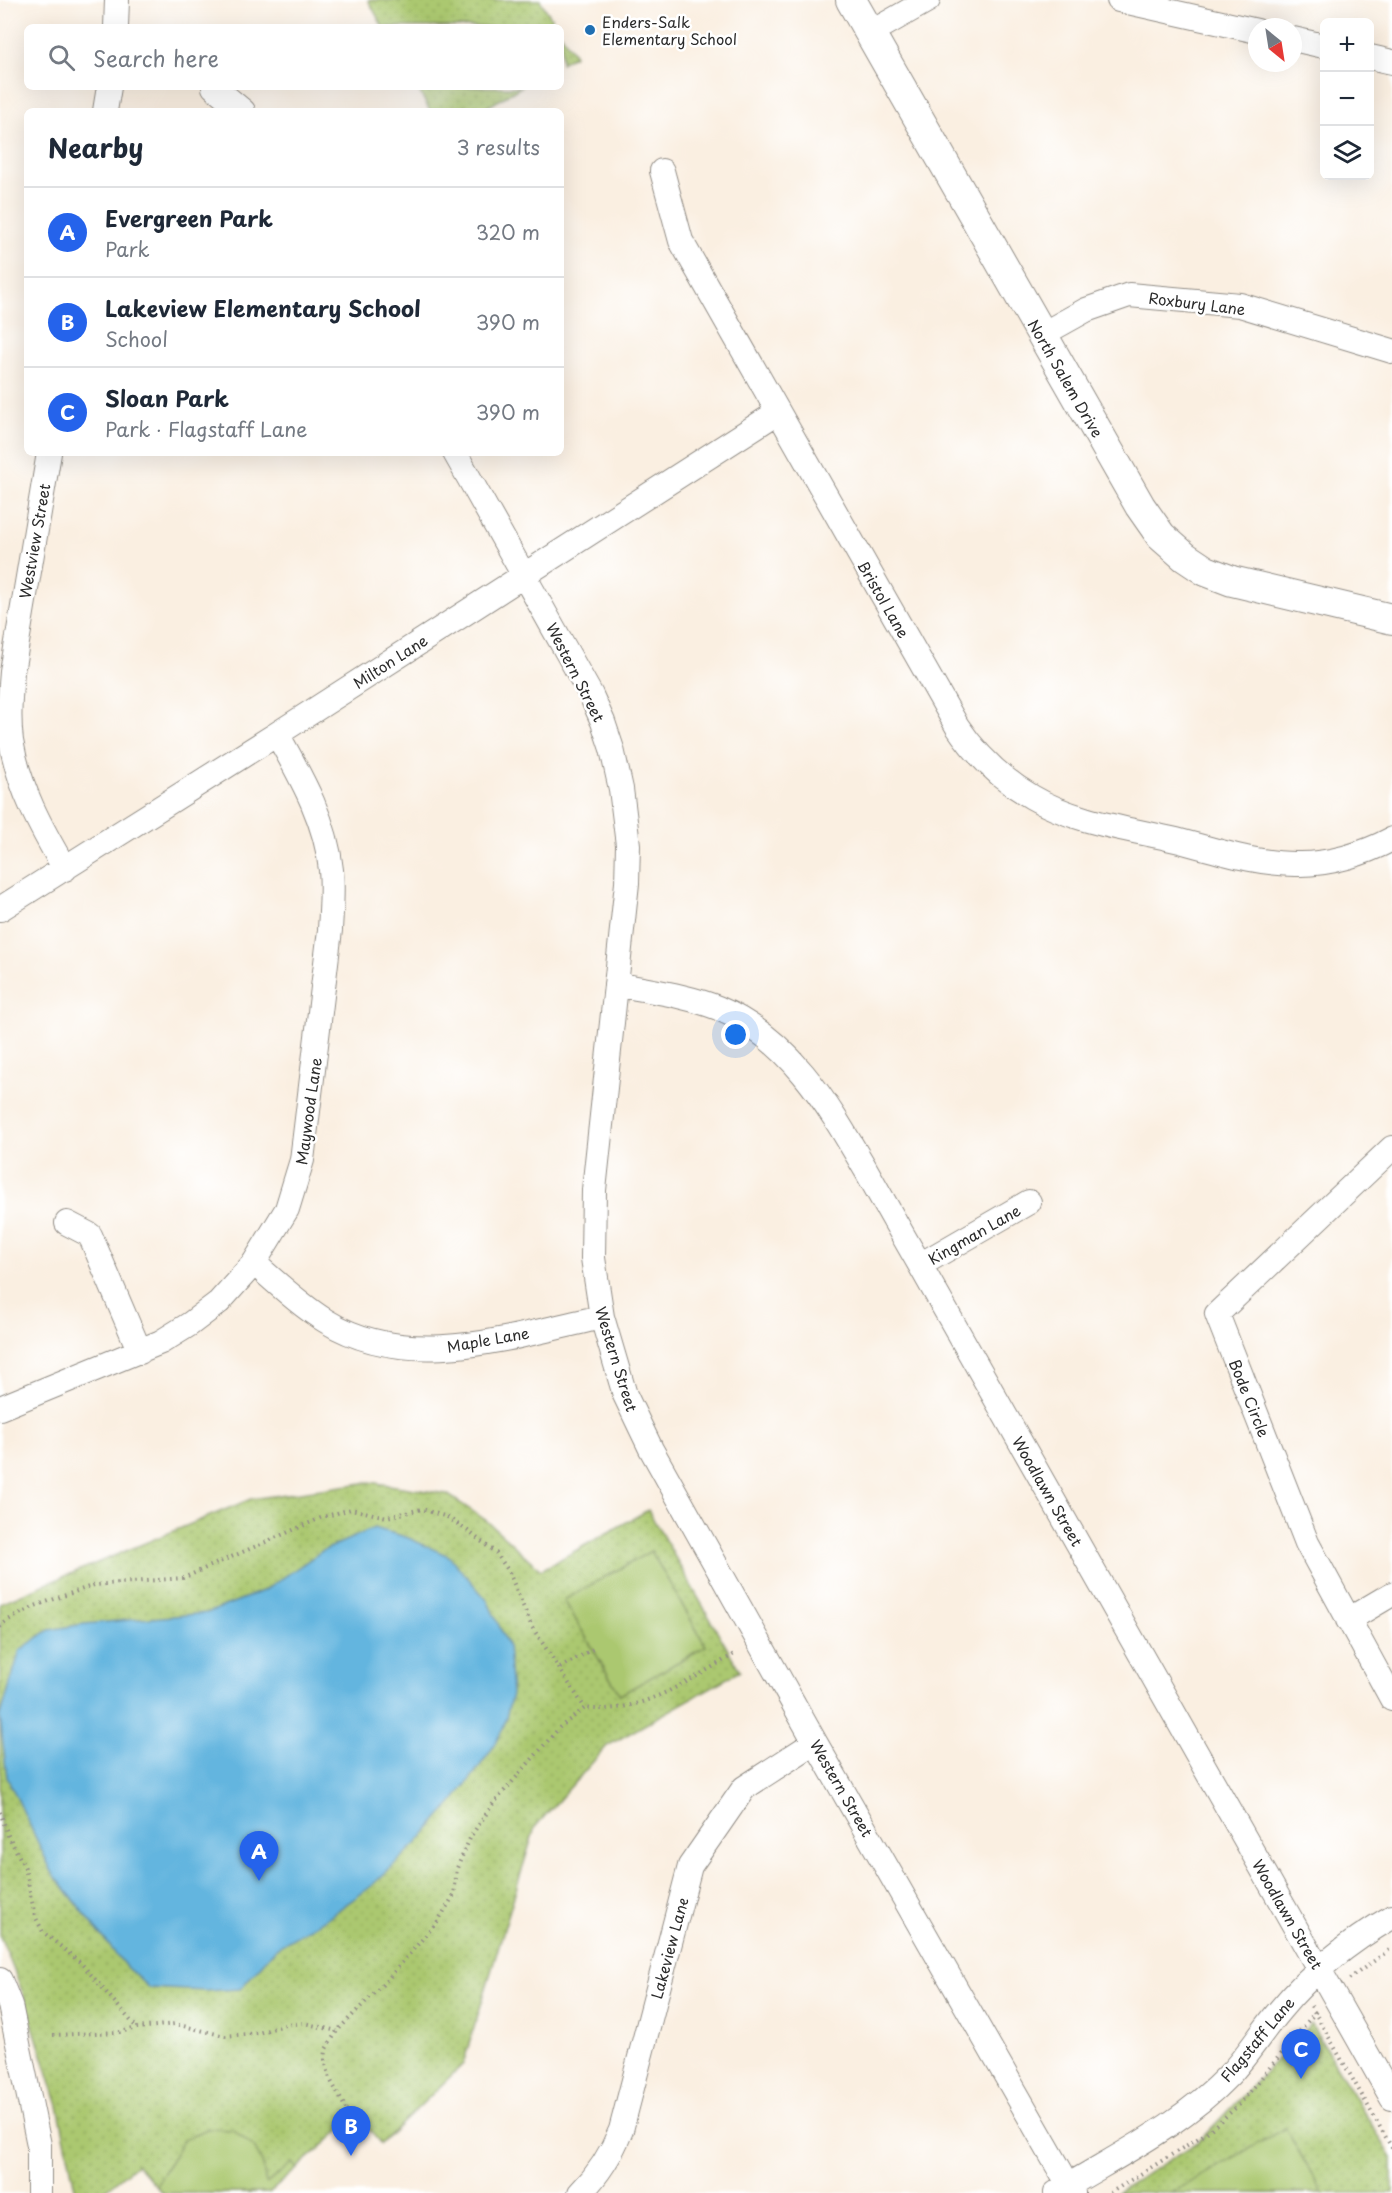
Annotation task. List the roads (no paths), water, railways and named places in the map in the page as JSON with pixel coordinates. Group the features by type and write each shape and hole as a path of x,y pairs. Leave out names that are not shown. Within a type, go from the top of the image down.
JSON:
{"street":[{"path":"116,24 117,0"},
{"name":"North Salem Drive","path":"851,0 1041,335 1140,506 1161,536 1185,557 1206,571 1232,581 1392,619"},
{"path":"870,33 928,0"},
{"path":"1119,0 1191,8 1248,28"},
{"path":"1302,41 1320,45"},
{"path":"1374,58 1392,62"},
{"path":"106,108 108,90"},
{"path":"218,90 239,108"},
{"name":"Bristol Lane","path":"662,171 681,241 957,726 977,753 992,768 1034,798 1064,812 1256,860 1313,864 1338,860 1392,839"},
{"name":"Roxbury Lane","path":"1041,335 1086,310 1129,295 1240,305 1392,351"},
{"name":"Milton Lane","path":"0,909 778,412"},
{"name":"Westview Street","path":"49,456 12,672 11,739 17,770 38,822 65,868"},
{"name":"Western Street","path":"457,456 591,694 612,749 621,789 628,845 627,883 594,1190 593,1258 602,1317 624,1395 635,1420 1066,2190"},
{"name":"Maywood Lane","path":"0,1408 140,1352 161,1342 204,1314 234,1288 254,1263 287,1209 302,1160 331,909 331,871 327,845 318,816 303,779 277,734"},
{"name":"Woodlawn Street","path":"616,984 699,1001 719,1009 740,1020 783,1052 813,1084 920,1265 1392,2098"},
{"name":"Bode Circle","path":"1392,1148 1217,1314 1307,1543 1392,1699"},
{"name":"Kingman Lane","path":"920,1265 1029,1202"},
{"path":"67,1223 90,1235 140,1352"},
{"name":"Maple Lane","path":"254,1263 325,1320 372,1341 400,1347 456,1347 602,1317"},
{"path":"1348,1620 1392,1594"},
{"name":"Lakeview Lane","path":"580,2193 602,2169 621,2130 690,1866 744,1788 815,1742"},
{"name":"Flagstaff Lane","path":"1066,2190 1176,2121 1244,2058 1300,1987 1318,1968 1392,1917"},
{"path":"0,1980 10,2005 39,2145 39,2193"}],"water":[{"path":"374,1528 406,1537 449,1556 487,1600 508,1645 512,1694 503,1729 490,1752 454,1801 416,1844 369,1888 324,1920 276,1948 240,1989 206,1991 149,1988 126,1967 52,1872 7,1777 0,1718 20,1650 49,1630 84,1624 207,1613 265,1590 322,1551"}],"place":[{"name":"Enders-Salk Elementary School","path":"590,30"},
{"name":"Evergreen Park","path":"259,1881"},
{"name":"Sloan Park","path":"1301,2079"},
{"name":"Lakeview Elementary School","path":"351,2156"}]}
